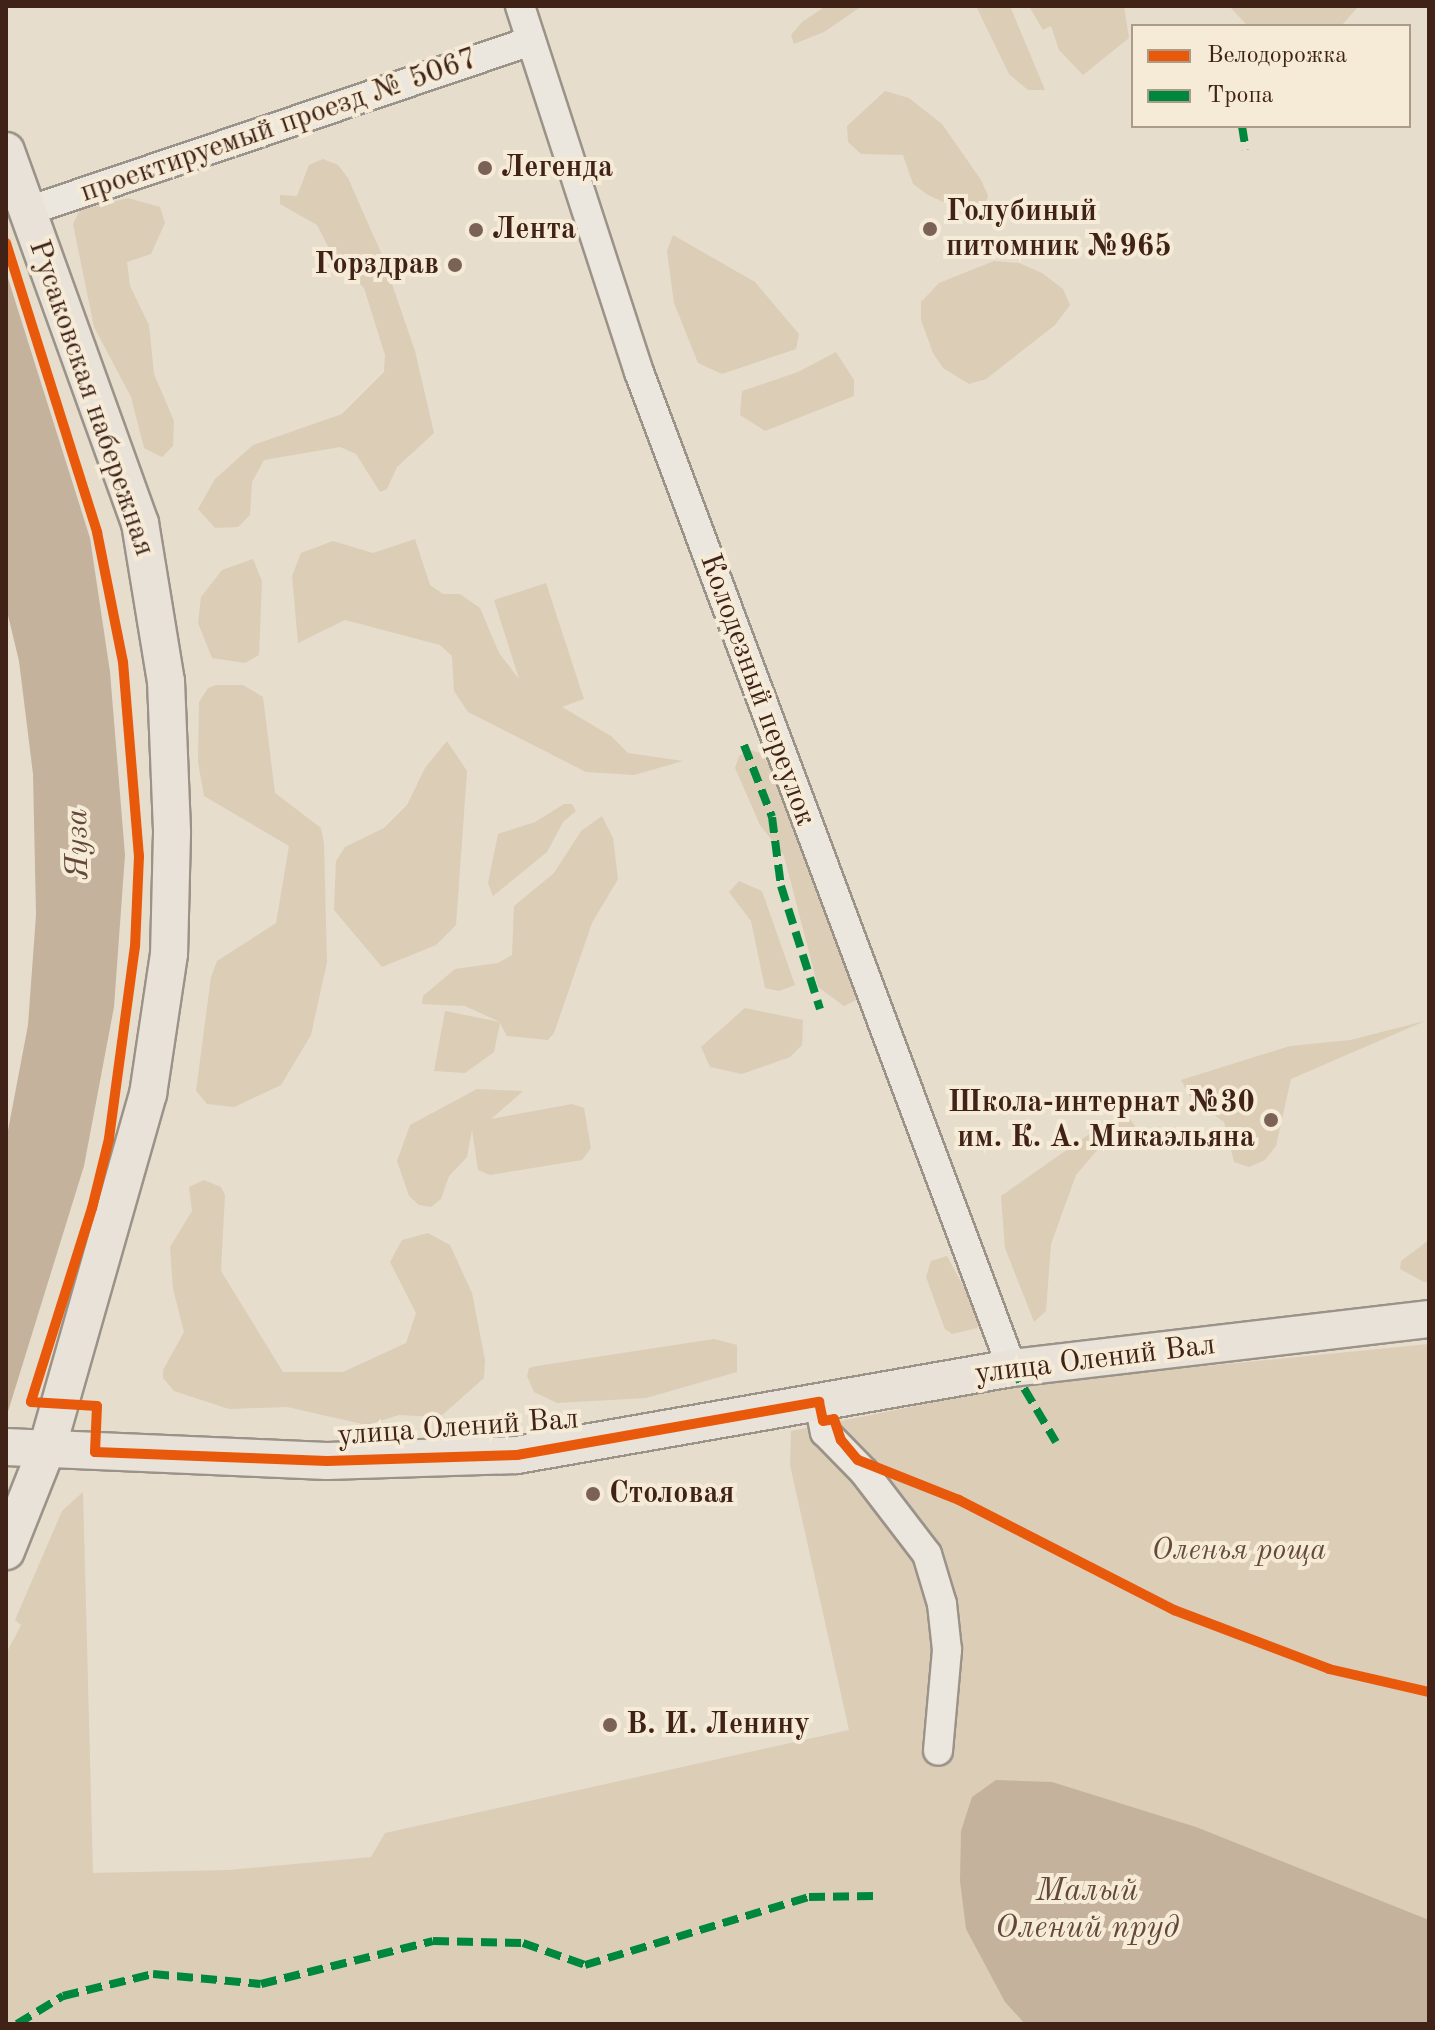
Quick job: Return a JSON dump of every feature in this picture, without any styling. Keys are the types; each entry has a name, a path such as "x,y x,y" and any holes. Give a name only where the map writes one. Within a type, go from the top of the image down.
{"main road":[{"name":"Русаковская набережная","path":"6,151 140,523 164,668 172,829 169,954 148,1094 47,1448 6,1551"},
{"name":"улица Олений Вал","path":"6,1447 327,1461 491,1456 578,1447 1012,1368 1429,1319"}],"street":[{"name":"Колодезный переулок","path":"520,6 639,372 1012,1368"},
{"name":"проектируемый проезд № 5067","path":"28,211 531,41"},
{"path":"819,1402 825,1432 864,1472 927,1554 942,1604 947,1650 938,1751"}],"green space":[{"path":"826,6 862,6 824,32 794,44 791,35 802,22"},
{"path":"976,6 1010,6 1045,90 1028,90 1009,74"},
{"path":"1029,6 1124,6 1129,38 1083,75 1059,50 1051,26 1043,30"},
{"path":"1229,6 1357,8 1343,24 1246,24"},
{"path":"885,91 909,98 942,124 981,180 988,196 983,212 968,213 928,195 913,184 903,155 861,154 848,142 847,126"},
{"path":"323,159 338,165 348,178 382,255 415,351 434,433 397,467 387,489 380,492 356,454 340,447 264,460 252,482 250,515 238,527 215,528 198,509 215,479 253,445 342,414 384,372 385,355 364,288 333,256 317,225 280,204 280,195 297,196 309,165"},
{"path":"128,198 160,207 165,223 151,254 127,262 130,286 149,325 154,374 174,421 173,446 162,457 144,448 131,397 94,327 73,224 80,210"},
{"path":"673,235 755,282 799,334 796,349 722,374 698,363 674,303 667,251"},
{"path":"994,261 1019,263 1042,273 1063,289 1070,305 1055,325 986,379 969,384 943,368 933,353 921,320 921,302 939,283"},
{"path":"836,352 854,380 854,396 765,431 740,415 742,391 798,372"},
{"path":"415,539 430,585 443,594 460,594 480,608 499,653 519,679 494,600 546,583 584,699 562,707 611,736 628,753 683,761 634,775 586,772 468,712 454,691 452,656 440,645 345,620 298,643 292,576 301,553 333,541 373,553"},
{"path":"253,559 262,581 259,655 245,663 212,658 198,623 201,597 222,570"},
{"path":"243,685 263,697 275,793 321,828 324,844 327,962 311,1035 281,1085 234,1107 207,1104 196,1091 211,977 217,961 276,923 289,846 204,796 198,762 199,702 208,688"},
{"path":"447,741 467,771 456,925 436,945 382,967 334,910 336,861 345,847 384,828 407,805 425,768"},
{"path":"750,750 761,753 788,794 801,851 859,988 858,999 844,1006 818,987 784,856 760,825 735,768 739,756"},
{"path":"564,804 572,804 576,811 563,822 547,852 493,896 488,883 498,834 535,822"},
{"path":"602,816 613,838 618,879 592,923 554,1033 548,1040 507,1036 500,1023 494,1052 465,1073 434,1071 445,1011 500,1022 465,1006 422,1004 423,996 455,969 498,963 512,955 514,906 554,873 581,831"},
{"path":"739,881 762,891 795,985 779,991 765,988 751,921 729,892"},
{"path":"745,1008 803,1020 802,1045 790,1057 742,1074 710,1067 701,1047"},
{"path":"1425,1021 1291,1079 1276,1146 1265,1160 1249,1167 1234,1162 1224,1122 1191,1098 1181,1080 1290,1046 1350,1040"},
{"path":"477,1089 523,1091 491,1119 572,1104 584,1108 591,1148 582,1160 490,1175 478,1170 472,1130 467,1157 449,1176 441,1199 431,1207 419,1205 409,1196 397,1161 410,1125"},
{"path":"1130,1119 1135,1126 1099,1148 1076,1175 1051,1244 1046,1311 1034,1322 1005,1248 1001,1196 1098,1128"},
{"path":"204,1180 221,1187 225,1195 221,1271 283,1372 343,1372 406,1343 416,1313 390,1262 402,1240 428,1233 450,1245 472,1293 485,1360 484,1378 440,1417 399,1415 367,1425 287,1407 229,1409 174,1391 163,1378 163,1370 184,1332 173,1289 170,1247 192,1211 189,1187"},
{"path":"1429,1240 1429,1282 1424,1282 1400,1269 1401,1261"},
{"path":"947,1256 982,1321 977,1328 952,1334 945,1329 926,1277 931,1261"},
{"path":"714,1339 737,1345 737,1372 646,1398 557,1403 534,1392 527,1376 529,1368 537,1366"},
{"name":"Оленья роща","path":"1429,1344 1429,2024 6,2024 6,1654 21,1625 15,1620 62,1511 83,1492 93,1873 228,1870 371,1857 385,1833 849,1730 790,1465 791,1431 1024,1384"}],"water":[{"name":"Яуза","path":"6,272 90,538 110,672 125,855 114,1007 84,1166 6,1418 6,1141 28,1025 36,915 33,774 19,661 6,607"},
{"name":"Малый Олений пруд","path":"996,1780 1052,1782 1196,1827 1429,1920 1429,2024 1025,2024 1005,2002 966,1929 960,1881 961,1831 972,1797"}],"marked path":[{"path":"1242,128 1246,150"},
{"path":"744,745 772,817 781,886 820,1009"},
{"path":"1012,1368 1056,1442"},
{"path":"17,2024 63,1996 153,1974 261,1984 433,1941 523,1943 585,1965 809,1897 875,1896"}],"cycle path":[{"path":"6,243 97,532 123,662 139,856 135,946 109,1139 92,1208 31,1402 97,1406 95,1452 327,1461 517,1455 819,1402 823,1421 834,1419 841,1440 858,1460 959,1500 1174,1610 1329,1669 1429,1692"}],"place":[{"name":"Легенда","path":"485,168"},
{"name":"Голубиный питомник №965","path":"930,229"},
{"name":"Лента","path":"476,230"},
{"name":"Горздрав","path":"455,265"},
{"name":"Школа-интернат №30 им. К. А. Микаэльяна","path":"1271,1120"},
{"name":"Столовая","path":"593,1494"},
{"name":"В. И. Ленину","path":"610,1725"}]}
